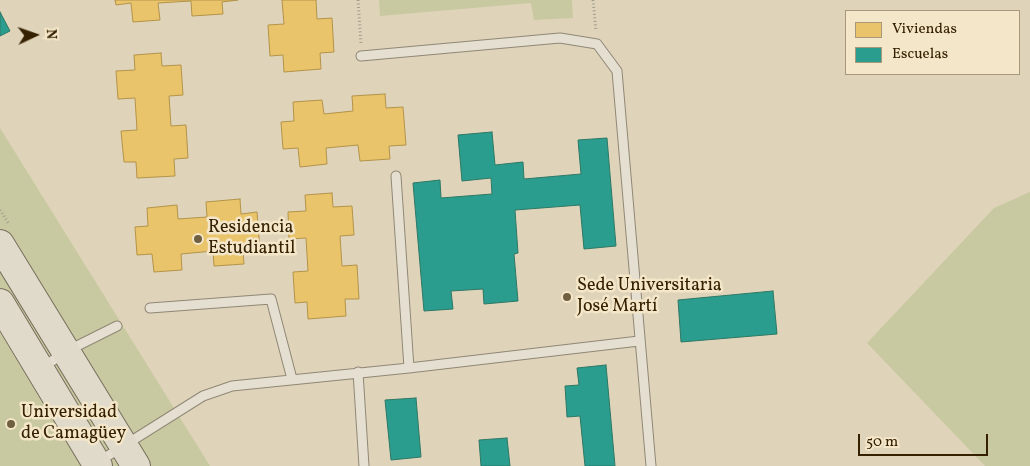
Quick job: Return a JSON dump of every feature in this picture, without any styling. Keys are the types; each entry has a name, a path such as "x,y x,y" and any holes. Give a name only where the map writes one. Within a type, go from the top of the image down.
{"main road":[{"path":"0,244 129,456"},
{"path":"0,303 97,465"}],"lane":[{"path":"361,56 560,38 597,44 617,71 651,466"},
{"path":"396,176 409,368"},
{"path":"150,308 271,298 292,380"},
{"path":"40,369 65,352 117,326"},
{"path":"97,465 129,456 203,396 232,386 409,368 639,341"},
{"path":"358,372 364,466"}],"path":[{"path":"358,0 361,56"},
{"path":"594,0 597,44"}],"green space":[{"path":"379,0 572,0 573,18 534,20 531,3 380,16"},
{"path":"0,128 210,466 0,466"},
{"path":"1030,192 1030,466 985,466 867,343 994,208"}],"building: Viviendas":[{"path":"115,0 238,0 222,2 223,14 192,16 191,1 158,3 160,20 133,22 131,3 116,5"},
{"path":"282,0 316,0 317,19 332,18 334,52 320,53 321,69 284,72 283,55 270,56 268,25 284,24"},
{"path":"161,53 162,66 181,65 183,95 169,96 171,126 186,125 188,158 174,159 175,176 137,178 136,162 124,162 121,131 137,130 135,98 118,99 116,71 135,70 134,55"},
{"name":"Residencia Estudiantil","path":"385,94 386,108 403,107 406,145 389,146 390,159 360,161 358,145 326,148 327,164 300,167 298,148 283,149 281,122 294,121 293,102 322,100 324,114 353,111 352,96"},
{"name":"Residencia Estudiantil","path":"332,193 333,207 352,206 354,235 340,236 342,266 357,265 359,299 345,299 346,316 308,319 307,302 295,303 293,272 308,271 306,238 289,239 288,212 306,211 305,195"},
{"name":"Residencia Estudiantil","path":"240,199 241,214 257,212 260,250 243,252 244,264 214,266 213,251 181,254 182,270 154,272 152,254 137,255 135,227 148,226 147,208 177,205 178,219 207,217 206,202"}],"building: Escuelas":[{"path":"0,12 10,31 0,36"},
{"path":"492,132 495,165 523,162 524,179 581,174 578,140 607,138 616,246 584,249 580,205 515,210 518,253 514,254 518,301 484,304 483,289 451,291 453,309 424,311 413,183 440,180 441,198 492,194 491,178 462,181 458,135"},
{"path":"773,291 777,334 681,342 678,300"},
{"path":"606,365 615,466 585,466 580,416 567,417 565,386 579,385 577,368"},
{"path":"416,398 421,457 391,460 385,400"},
{"path":"507,438 510,466 481,466 479,440"}],"place":[{"name":"Residencia Estudiantil","path":"198,239"},
{"name":"Sede Universitaria José Martí","path":"567,297"},
{"name":"Universidad de Camagüey","path":"11,424"}]}
